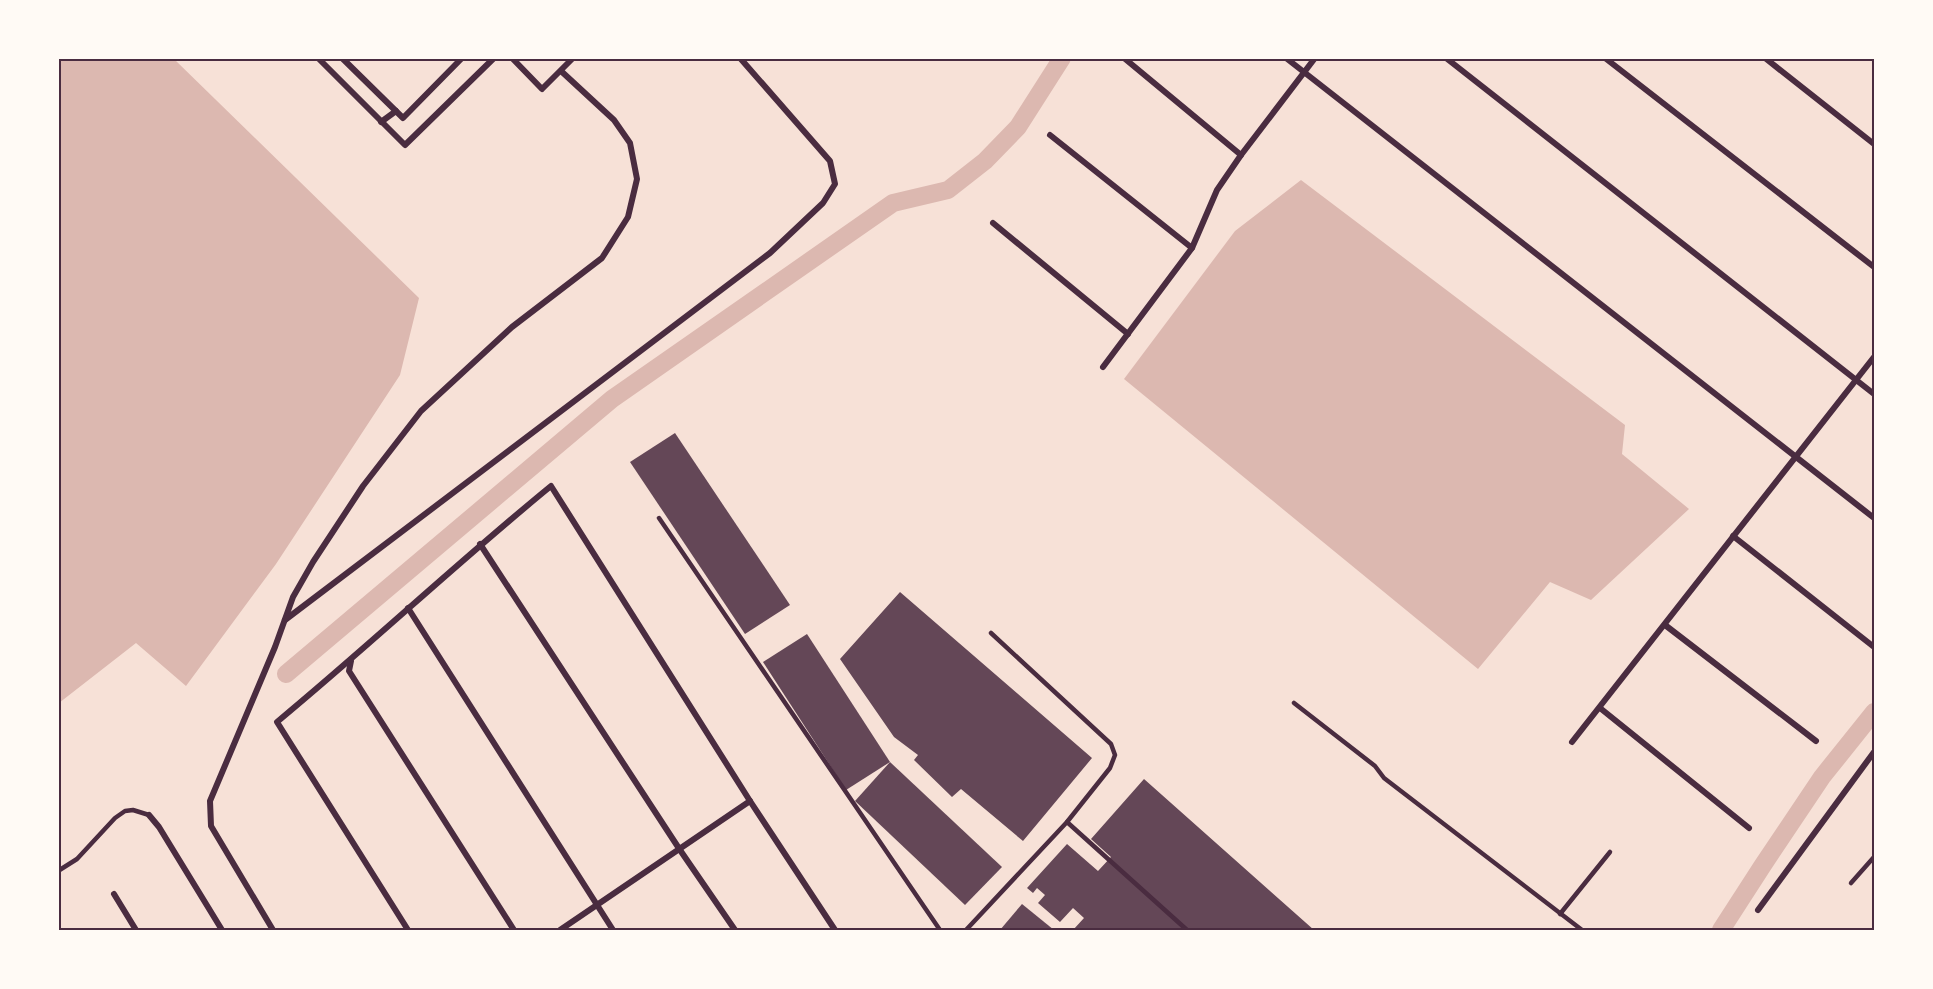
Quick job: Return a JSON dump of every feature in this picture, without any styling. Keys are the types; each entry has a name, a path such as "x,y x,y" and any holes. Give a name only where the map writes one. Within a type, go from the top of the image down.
{"street":[{"path":"318,58 405,145 494,58"},
{"path":"342,58 403,118 462,58"},
{"path":"512,58 542,89 573,58"},
{"path":"285,620 770,253 824,203 835,184 830,161 740,58"},
{"path":"1124,58 1241,155"},
{"path":"1286,58 1875,518"},
{"path":"1102,367 1192,248 1217,190 1315,58"},
{"path":"1446,58 1875,394"},
{"path":"1605,58 1875,267"},
{"path":"1765,58 1875,144"},
{"path":"273,930 211,826 210,801 293,597 363,486 421,411 512,327 602,258 628,217 637,179 630,143 614,120 561,71"},
{"path":"381,122 396,111"},
{"path":"1050,135 1192,248"},
{"path":"993,224 1128,334"},
{"path":"1572,742 1875,357"},
{"path":"408,930 277,722 351,661 480,544 551,486 750,801 835,930"},
{"path":"1733,536 1875,647"},
{"path":"480,544 735,930"},
{"path":"408,608 613,930"},
{"path":"1665,625 1816,741"},
{"path":"351,661 349,671 514,930"},
{"path":"1600,708 1749,828"},
{"path":"1758,910 1875,752"},
{"path":"560,930 750,801"},
{"path":"149,815 159,827 222,930"},
{"path":"114,894 136,930"}],"lane":[{"path":"659,518 940,930"},
{"path":"966,930 1067,822 1110,768 1115,755 1112,744 991,633"},
{"path":"1294,703 1375,766 1384,778 1582,930"},
{"path":"58,872 77,859 115,818 125,811 133,810 149,815"},
{"path":"1067,822 1187,930"},
{"path":"1560,914 1610,852"},
{"path":"1851,883 1875,857"}],"shaded area":[{"path":"59,58 174,59 419,298 400,375 276,564 186,686 136,643 59,703"},
{"path":"1301,180 1625,425 1622,454 1689,509 1591,600 1550,582 1478,669 1124,379 1235,231"}],"building":[{"path":"675,433 790,605 745,634 630,462"},
{"path":"900,592 1092,758 1023,841 961,789 952,797 914,760 918,755 894,737 840,659"},
{"path":"807,634 890,762 846,790 763,662"},
{"path":"890,762 1002,867 965,905 855,801"},
{"path":"1144,779 1314,930 1073,930 1084,918 1073,908 1060,922 1038,903 1045,895 1037,888 1033,893 1027,888 1067,844 1098,871 1111,857 1091,839"},
{"path":"1022,904 1054,930 1000,930"}],"waterway":[{"path":"286,674 612,399 893,203 948,190 985,161 1018,127 1062,58"},
{"path":"1721,930 1822,777 1874,712"}]}
